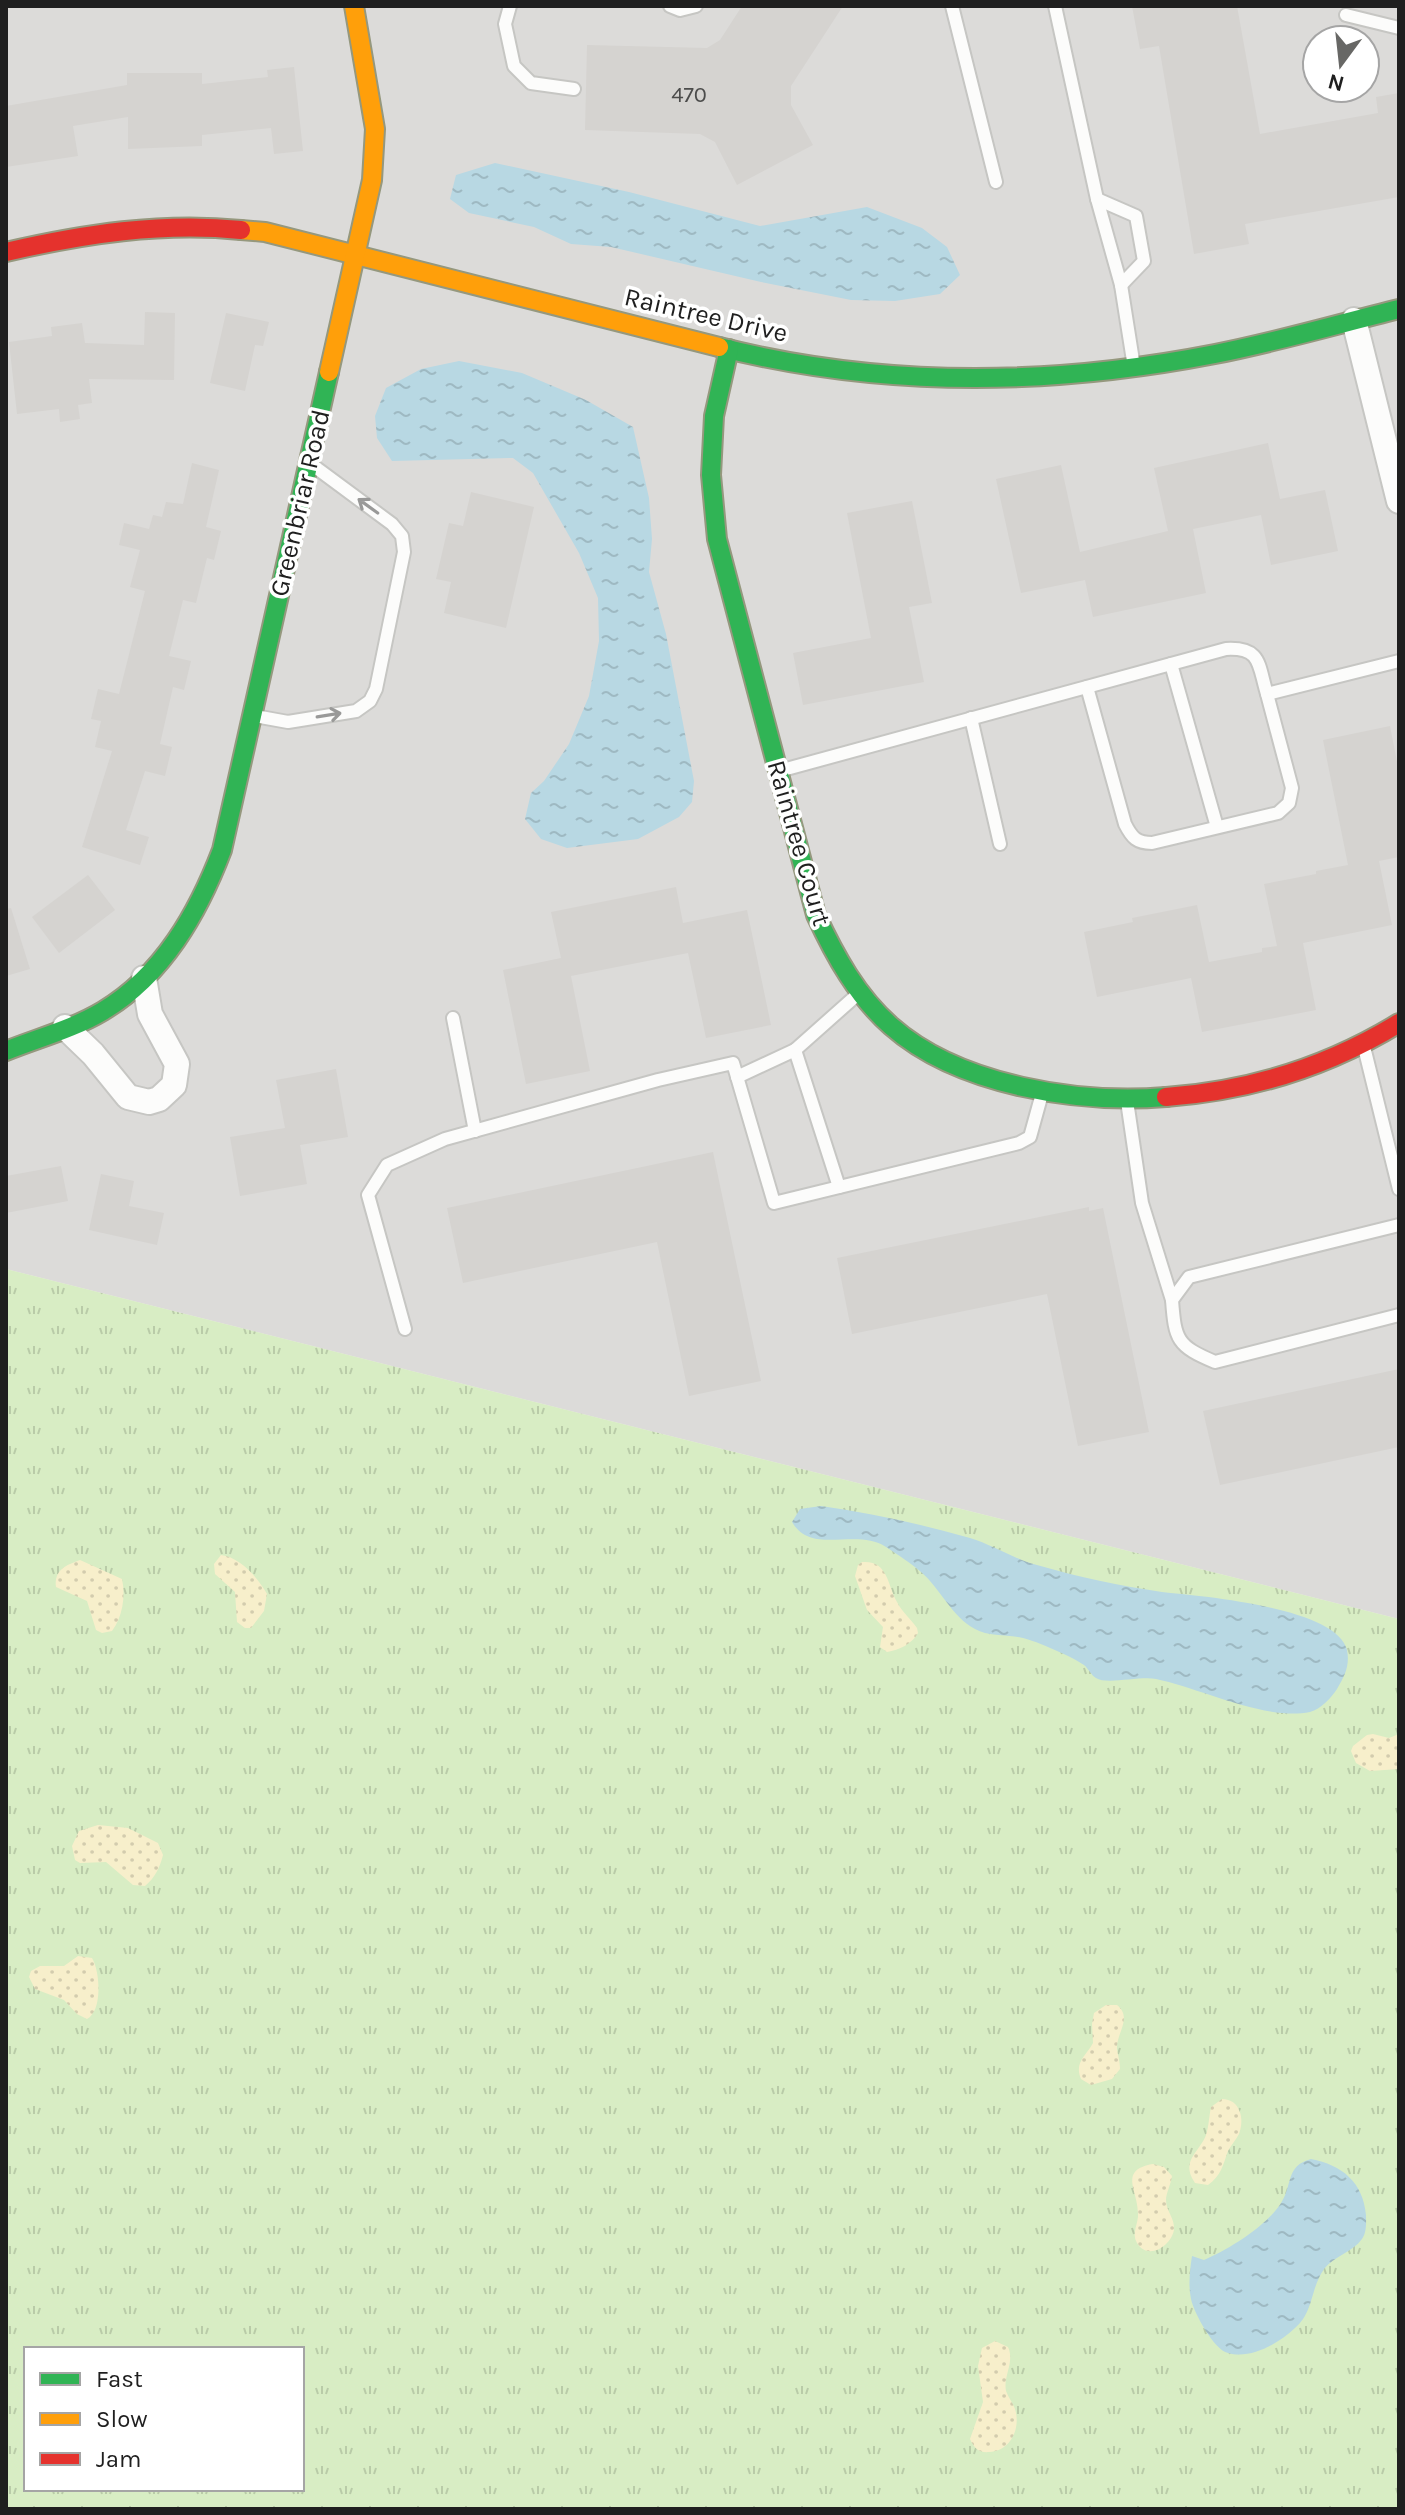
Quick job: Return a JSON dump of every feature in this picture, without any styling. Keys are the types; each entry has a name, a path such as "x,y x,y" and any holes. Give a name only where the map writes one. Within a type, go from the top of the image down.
{"street":[{"name":"Greenbriar Road","path":"6,1051 104,1010 144,978 186,927 210,884 222,850 372,180 375,129 354,6"},
{"name":"Raintree Drive","path":"6,252 66,237 158,225 212,226 265,232 729,349 806,365 926,378 1029,377 1134,367 1215,354 1399,309"},
{"path":"1354,320 1399,501"},
{"name":"Raintree Court","path":"729,349 714,416 711,475 717,539 816,915 831,951 859,993 895,1030 927,1052 962,1069 1043,1090 1127,1096 1195,1095 1243,1088 1338,1058 1399,1023"},
{"path":"65,1027 93,1054 128,1097 149,1102 159,1099 174,1085 177,1064 150,1014 144,978"}],"lane":[{"path":"510,6 505,24 514,66 531,83 574,89"},
{"path":"670,6 680,10 696,6"},
{"path":"952,6 996,182"},
{"path":"1055,6 1097,199 1121,285 1134,367"},
{"path":"1346,15 1399,28"},
{"path":"1097,199 1136,216 1144,261 1121,285"},
{"path":"252,716 288,722 356,711 370,701 376,689 404,552 402,536 392,524 309,463"},
{"path":"779,771 1226,649 1243,648 1251,652 1257,661 1267,694 1292,796 1289,803 1278,813 1142,843 1130,835 1125,824 1087,687"},
{"path":"1267,694 1399,661"},
{"path":"1171,664 1217,827"},
{"path":"971,718 1000,844"},
{"path":"737,1077 795,1050 859,993"},
{"path":"453,1018 475,1131"},
{"path":"1363,1044 1399,1189"},
{"path":"795,1050 839,1187"},
{"path":"405,1329 368,1195 387,1165 445,1139 658,1080 733,1063 774,1203 1019,1143 1030,1137 1043,1090"},
{"path":"1127,1096 1142,1203 1172,1300 1174,1331 1189,1351 1215,1362 1399,1315"},
{"path":"1172,1300 1189,1277 1399,1225"}],"shaded area":[{"path":"6,6 1399,6 1399,1619 6,1269"}],"green space":[{"path":"6,1269 1399,1619 1399,2509 6,2509"}],"sand":[{"path":"221,1555 248,1569 267,1594 264,1611 251,1628 237,1622 235,1592 215,1574 214,1564"},
{"path":"80,1560 122,1579 122,1607 112,1631 102,1633 96,1630 87,1601 56,1587 59,1572"},
{"path":"862,1562 871,1562 882,1569 899,1605 917,1628 915,1637 900,1648 887,1652 880,1647 883,1627 867,1610 855,1576"},
{"path":"1373,1734 1389,1738 1399,1734 1399,1769 1370,1771 1356,1763 1351,1751 1353,1746"},
{"path":"98,1825 128,1828 158,1843 162,1859 145,1886 133,1885 106,1862 80,1863 75,1860 72,1846 79,1831"},
{"path":"78,1956 92,1958 98,1981 96,2008 87,2019 77,2014 64,2000 35,1989 29,1977 31,1971 40,1966 64,1966"},
{"path":"1106,2005 1117,2005 1124,2015 1117,2043 1120,2069 1112,2079 1091,2085 1081,2079 1079,2068 1093,2043 1094,2013"},
{"path":"1222,2099 1233,2102 1240,2111 1239,2134 1216,2178 1208,2185 1195,2183 1190,2171 1191,2160 1206,2135 1211,2107"},
{"path":"1153,2164 1164,2167 1172,2176 1166,2200 1174,2230 1164,2246 1147,2251 1135,2239 1138,2213 1132,2182 1136,2171"},
{"path":"995,2341 1008,2347 1010,2353 1006,2391 1015,2409 1017,2424 1003,2448 985,2452 977,2449 970,2439 983,2402 978,2366 982,2348"}],"water":[{"path":"495,163 629,192 760,226 867,207 922,228 947,247 960,275 940,294 895,301 851,300 611,247 571,244 534,227 469,213 450,199 456,175"},
{"path":"459,361 522,373 586,400 633,427 649,498 652,539 649,572 666,634 694,781 692,802 679,817 638,839 567,848 541,839 525,819 531,793 544,781 569,744 589,696 599,641 598,598 579,553 533,473 513,458 392,461 377,438 375,416 386,388 421,369"},
{"path":"821,1506 952,1533 1028,1562 1084,1577 1147,1590 1265,1606 1294,1614 1319,1623 1338,1635 1347,1650 1346,1670 1337,1689 1322,1706 1310,1712 1292,1714 1253,1708 1156,1679 1101,1680 1079,1662 1045,1646 1023,1638 975,1629 960,1617 921,1572 886,1547 861,1539 823,1540 811,1537 792,1522 800,1509"},
{"path":"1311,2159 1341,2171 1355,2184 1364,2203 1364,2236 1324,2269 1306,2315 1288,2334 1255,2352 1228,2353 1211,2338 1193,2305 1189,2283 1192,2256 1204,2260 1257,2229 1281,2203 1293,2171"}],"building":[{"path":"742,6 843,6 791,86 791,105 813,145 737,185 715,142 700,134 585,130 587,45 707,48 720,40"},
{"path":"1132,6 1237,6 1260,134 1378,113 1377,104 1381,104 1381,96 1399,93 1399,197 1245,224 1249,244 1194,254 1159,46 1140,49"},
{"path":"294,67 303,151 274,154 271,128 202,135 202,146 128,149 128,117 73,126 78,156 6,167 6,106 127,85 127,73 202,73 202,84 268,77 267,70"},
{"path":"145,312 175,313 174,380 89,379 92,403 78,405 80,419 60,422 59,409 17,414 9,342 52,336 51,327 82,323 85,343 144,345"},
{"path":"226,313 269,322 263,346 255,345 245,391 210,383"},
{"path":"1268,443 1280,499 1325,490 1338,551 1271,565 1261,515 1193,529 1206,593 1093,617 1085,580 1021,593 996,479 1061,465 1080,552 1168,531 1154,468"},
{"path":"192,463 219,470 206,527 221,531 214,560 207,558 196,603 183,600 169,656 191,661 184,690 173,687 160,744 172,747 165,776 145,771 126,830 149,837 140,865 82,847 112,751 95,747 101,721 91,719 98,689 119,694 145,591 130,587 140,550 119,545 124,523 149,529 153,515 162,517 166,502 183,504"},
{"path":"471,492 534,507 506,628 444,613 451,582 436,579 449,523 463,526"},
{"path":"912,501 932,603 909,607 924,682 803,705 793,653 871,638 847,513"},
{"path":"1390,726 1399,772 1399,857 1379,861 1392,925 1303,943 1316,1010 1202,1032 1191,978 1097,997 1084,932 1133,922 1132,918 1197,905 1209,962 1262,952 1262,948 1277,946 1264,884 1348,865 1323,740"},
{"path":"88,875 115,910 59,953 32,917"},
{"path":"676,887 683,923 747,910 771,1025 706,1038 688,953 571,976 590,1071 526,1084 503,970 561,958 551,912"},
{"path":"11,908 30,969 6,976 6,909"},
{"path":"336,1069 348,1137 300,1145 307,1184 240,1196 230,1137 285,1128 276,1080"},
{"path":"713,1152 761,1381 689,1396 657,1242 463,1283 447,1208"},
{"path":"61,1166 68,1201 6,1213 6,1176"},
{"path":"101,1174 134,1181 129,1206 164,1213 157,1245 89,1230"},
{"path":"1089,1207 1089,1211 1103,1208 1149,1432 1078,1446 1047,1294 852,1334 837,1258"},
{"path":"1399,1369 1399,1447 1220,1485 1203,1411"}],"traffic: fast":[{"path":"719,347 842,370 904,376 1029,377 1153,365 1215,354 1399,309"},
{"path":"729,349 714,416 711,475 717,539 816,915 839,960 857,989 891,1026 919,1047 950,1063 1021,1087 1059,1093 1096,1097 1166,1097"},
{"path":"6,1051 80,1023 124,996 161,961 202,897 222,850 329,372"}],"traffic: slow":[{"path":"329,372 372,180 375,129 354,6"},
{"path":"241,230 265,232 719,347"}],"traffic: jam":[{"path":"6,252 123,231 182,228 241,230"},
{"path":"1166,1097 1228,1089 1287,1074 1344,1052 1399,1023"}]}
